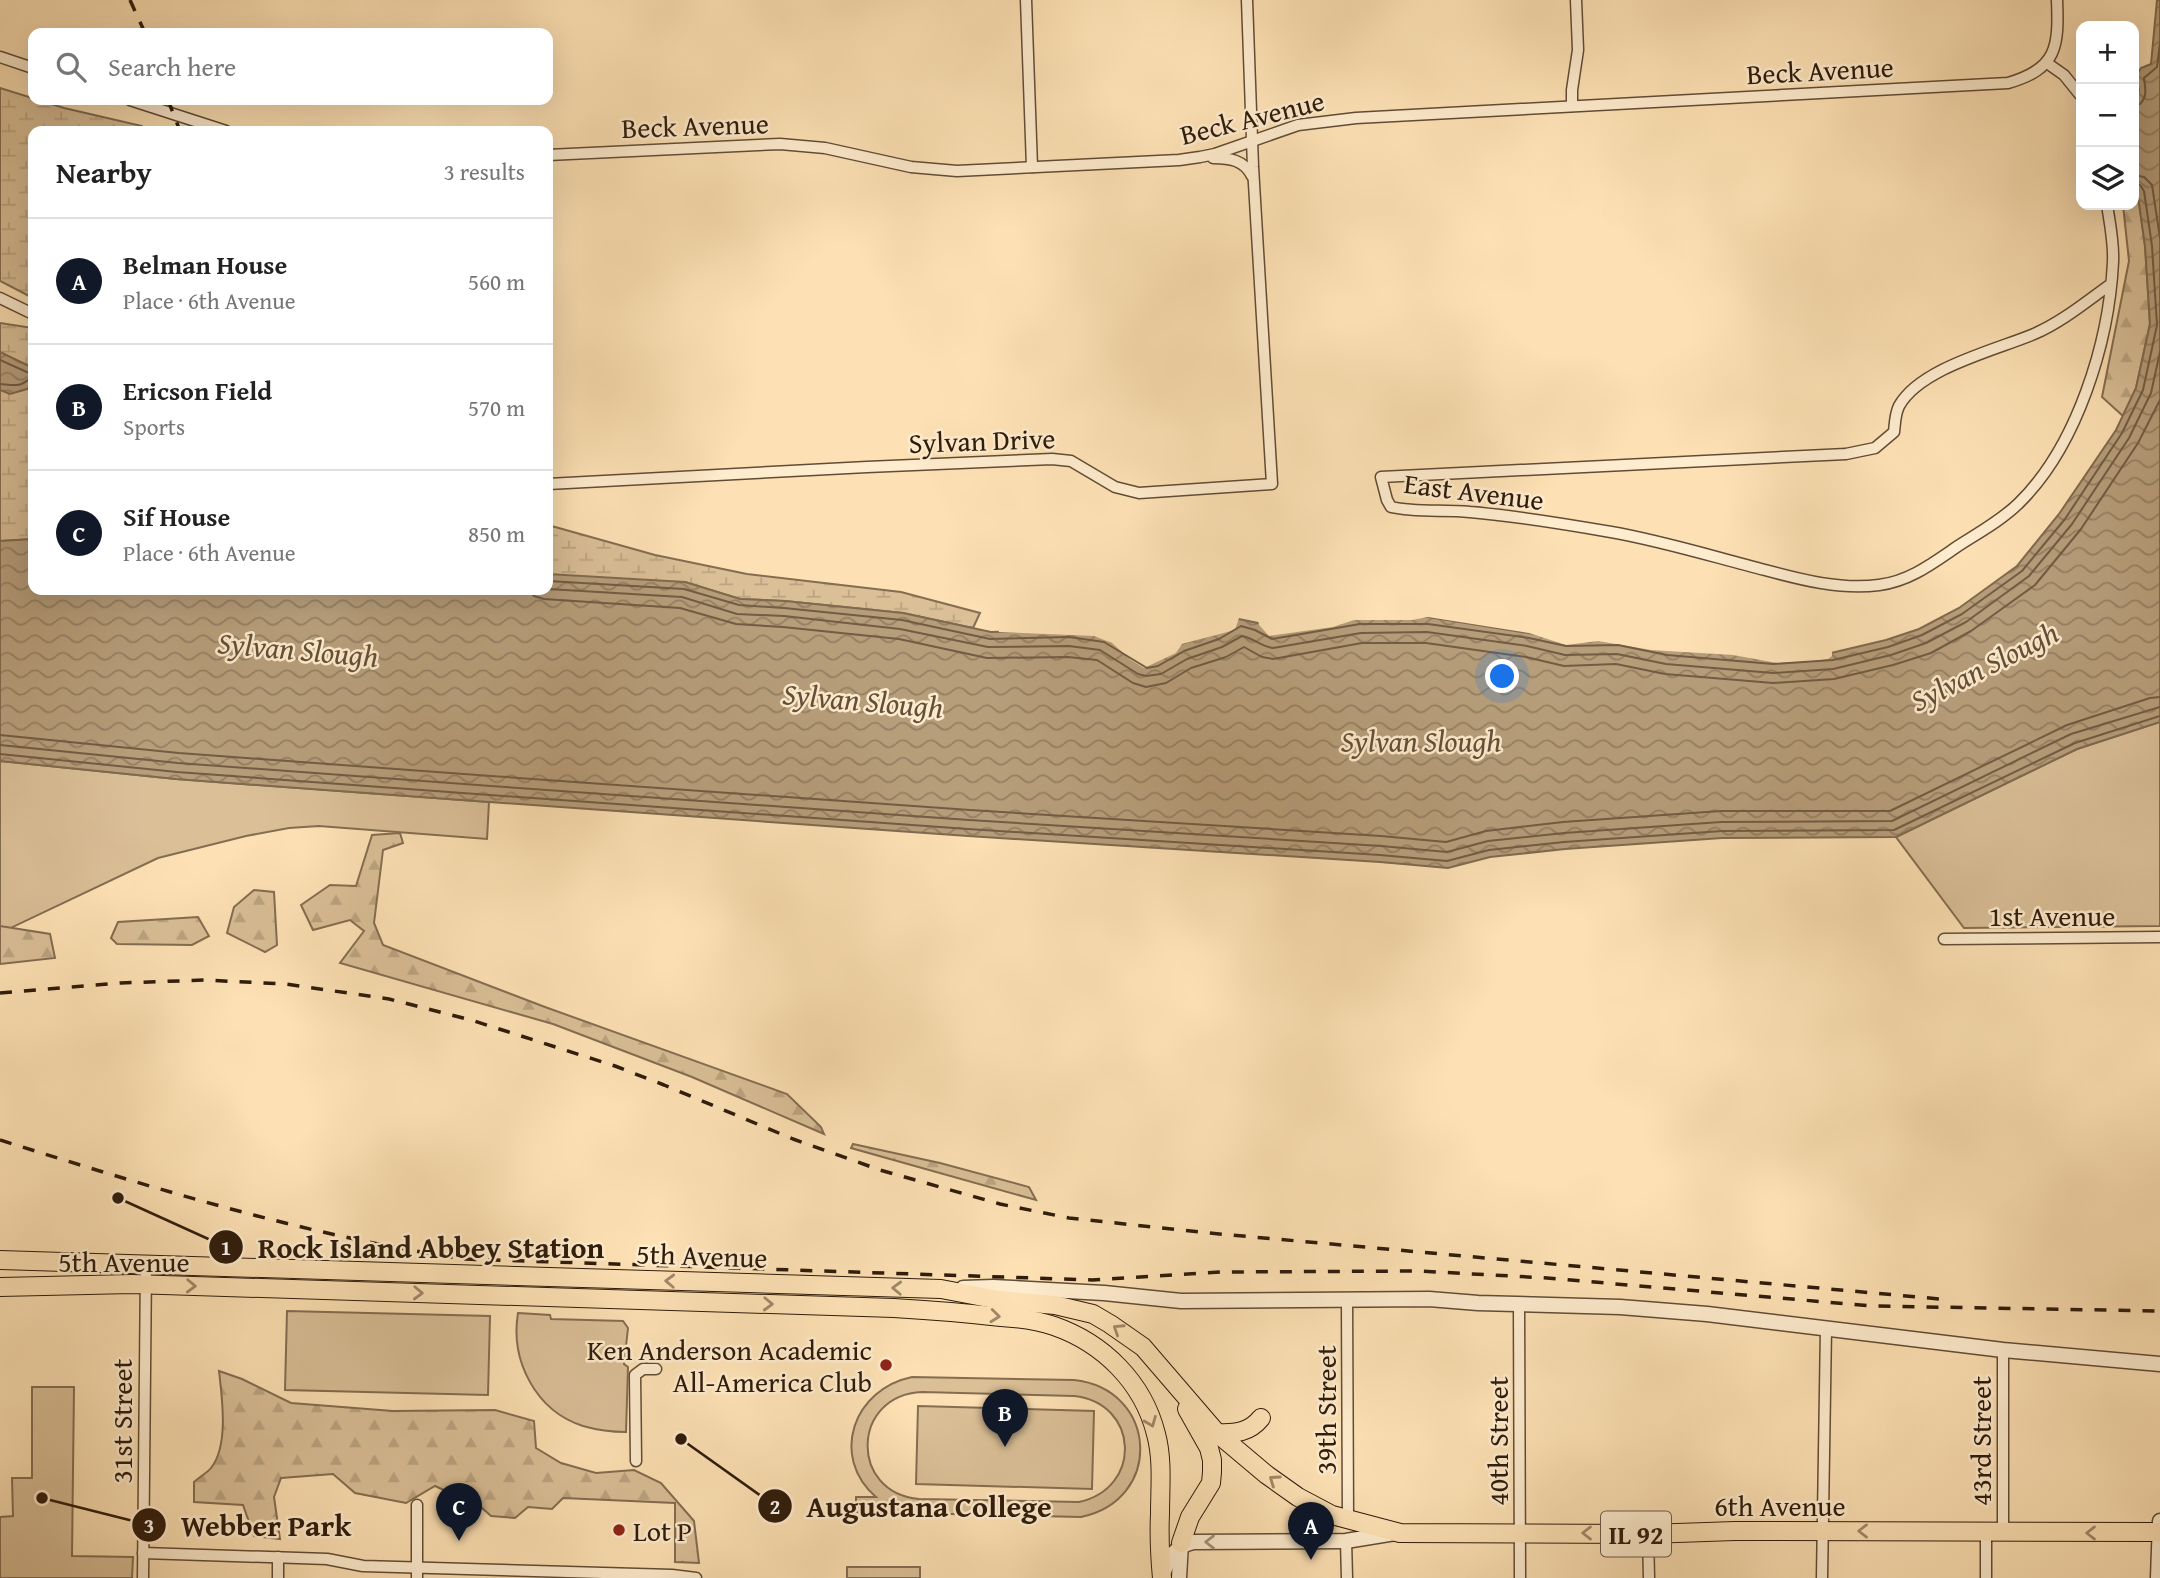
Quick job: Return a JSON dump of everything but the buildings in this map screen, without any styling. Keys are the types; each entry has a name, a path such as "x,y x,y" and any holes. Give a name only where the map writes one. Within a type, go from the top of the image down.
{"main road":[{"name":"5th Avenue","path":"0,1260 941,1289 1093,1314 1143,1347 1169,1375"},
{"name":"5th Avenue","path":"0,1287 145,1285 823,1306 951,1312 1033,1320 1086,1340 1129,1377 1141,1397 1156,1433 1160,1471 1162,1578"},
{"name":"6th Avenue","path":"1169,1375 1217,1433 1298,1497 1332,1515 1400,1532 2160,1532"},
{"path":"1169,1375 1209,1448 1212,1460 1211,1483 1190,1517 1181,1545"},
{"path":"1217,1433 1244,1431 1255,1427 1261,1418"}],"street":[{"path":"1026,0 1032,167"},
{"name":"Sylvan Drive","path":"553,484 1052,459 1072,461 1115,487 1139,493 1272,484 1254,180 1247,0"},
{"path":"1572,106 1578,50 1576,0"},
{"path":"2057,0 2057,38 2047,62 2064,75 2076,90"},
{"path":"0,57 28,66"},
{"name":"Beck Avenue","path":"553,155 780,144 825,148 887,163 957,171 1196,157 1215,154 1279,131 1319,121 2008,83 2032,75 2047,62"},
{"path":"145,105 211,126"},
{"path":"1196,157 1235,160 1248,167 1254,180"},
{"name":"East Avenue","path":"2108,210 2113,244 2111,284 2110,303 2080,407 2067,433 2039,481 2018,505 1916,574 1899,582 1859,587 1817,582 1623,534 1472,512 1405,510 1391,507 1387,500 1381,477 1846,454 1875,448 1894,432 1896,414 1913,388 1983,352 2037,333 2111,284"},
{"path":"0,298 28,312"},
{"name":"1st Avenue","path":"1944,939 2160,937"},
{"name":"31st Street","path":"143,1578 146,1265"},
{"path":"941,1289 993,1287 1104,1293 1181,1301 1429,1299 1652,1309 2003,1350 2160,1364"},
{"name":"39th Street","path":"1347,1299 1348,1520"},
{"name":"40th Street","path":"1519,1304 1520,1578"},
{"path":"1822,1578 1826,1328"},
{"name":"43rd Street","path":"1986,1578 1994,1532 2003,1350"},
{"path":"636,1461 635,1376 643,1368 656,1368"},
{"path":"417,1505 417,1573"},
{"path":"2158,1578 2160,1521"},
{"name":"6th Avenue","path":"1181,1545 1194,1542 1346,1541 1400,1532"},
{"path":"1648,1534 1648,1578"},
{"path":"1346,1541 1347,1578"},
{"path":"1162,1578 1169,1559 1181,1545"},
{"path":"1179,1578 1181,1545"},
{"path":"143,1553 327,1559 417,1573 696,1577"},
{"path":"278,1557 278,1578"}],"green space":[{"path":"0,88 28,97 28,105 54,105 142,126 28,126 28,295 0,281"},
{"path":"2139,202 2150,324 2136,388 2123,416 2102,397 2129,261 2124,210 2139,210"},
{"path":"0,323 28,327 28,539 0,541"},
{"path":"553,526 655,555 747,574 901,592 980,613 973,628 903,613 740,599 685,582 553,588"},
{"path":"2160,722 2160,926 1964,928 1896,837 2077,749"},
{"path":"0,761 176,779 489,802 487,839 319,826 246,836 158,858 0,933"},
{"path":"400,833 403,843 383,850 374,923 383,945 545,1007 787,1094 821,1127 824,1134 692,1077 553,1024 340,963 364,931 350,920 313,930 301,905 330,885 356,886 372,835"},
{"path":"254,890 274,892 277,945 265,952 227,933 234,907"},
{"path":"198,917 209,936 192,945 117,944 111,938 118,922"},
{"path":"0,926 50,934 55,958 0,964"},
{"path":"853,1144 940,1163 1029,1187 1036,1200 851,1148"},
{"path":"287,1311 490,1316 488,1395 285,1390"},
{"path":"518,1313 550,1315 551,1319 623,1321 628,1328 624,1364 628,1367 626,1432 605,1431 566,1419 540,1396 530,1382 518,1349"},
{"path":"219,1371 291,1403 393,1411 495,1410 534,1421 536,1448 561,1463 596,1473 634,1470 661,1483 694,1521 699,1563 675,1562 675,1503 563,1498 552,1509 528,1507 515,1518 491,1516 481,1507 435,1486 406,1503 355,1493 333,1474 281,1478 274,1497 280,1539 254,1536 243,1505 194,1502 194,1482 211,1468 220,1447 223,1421"},
{"path":"912,1377 1074,1380 1102,1388 1122,1403 1135,1423 1140,1446 1137,1469 1127,1490 1108,1507 1081,1517 856,1512 856,1497 876,1497 862,1481 854,1463 851,1444 855,1426 863,1409 875,1395 892,1384","holes":["922,1392 1074,1396 1096,1402 1111,1414 1121,1429 1125,1446 1123,1464 1114,1481 1100,1494 1079,1502 919,1499 896,1493 880,1480 870,1463 868,1444 871,1426 882,1409 899,1397"]},
{"path":"32,1387 74,1387 72,1556 133,1557 132,1578 0,1578 0,1517 13,1516 12,1478 32,1478"},
{"path":"918,1406 1094,1411 1092,1489 916,1484"},
{"path":"847,1567 920,1567 920,1578 847,1578"}],"water":[{"name":"Sylvan Slough","path":"2157,0 2160,0 2160,722 2077,749 1896,837 1722,838 1490,857 1448,868 176,779 0,761 0,541 28,539 28,595 553,595 553,574 685,582 740,599 903,613 991,632 1070,630 1107,635 1147,661 1181,644 1217,633 1239,619 1258,623 1272,632 1359,617 1428,617 1566,639 1618,638 1668,648 1773,657 1831,653 1886,640 1919,629 1959,608 2017,566 2059,514 2116,430 2136,388 2150,324 2145,246 2139,203 2141,68 2151,64"},
{"path":"0,352 28,366 28,388 10,394 0,390"}],"pier":[{"path":"1428,613 1531,627 1567,636 1619,634 1669,645 1773,654 1832,650 1832,656 1813,661 1777,663 1733,655 1651,650 1598,641 1566,645 1529,633 1428,617 1412,620 1354,620 1333,627 1269,636 1259,625 1258,619 1273,629 1359,614"},
{"path":"1240,615 1235,630 1182,644 1176,653 1144,668 1112,643 1094,636 999,632 998,628 1070,627 1108,632 1147,657 1154,656 1179,641 1215,629"}],"railway":[{"path":"130,0 143,28"},
{"path":"170,105 178,126"},
{"path":"0,993 121,983 204,980 286,984 389,999 471,1020 615,1066 793,1139 880,1170 1000,1204 1069,1218 1940,1299"},
{"path":"0,1140 173,1193 289,1224 465,1259 1092,1280 1221,1272 1419,1271 1547,1278 1872,1306 2160,1311"}],"place":[{"name":"Rock Island Abbey Station","path":"118,1198"},
{"name":"Ken Anderson Academic All-America Club","path":"886,1365"},
{"name":"Augustana College","path":"681,1439"},
{"name":"Ericson Field","path":"1005,1447"},
{"name":"Webber Park","path":"42,1498"},
{"name":"Lot P","path":"619,1530"},
{"name":"Sif House","path":"459,1541"},
{"name":"Belman House","path":"1311,1560"}]}
